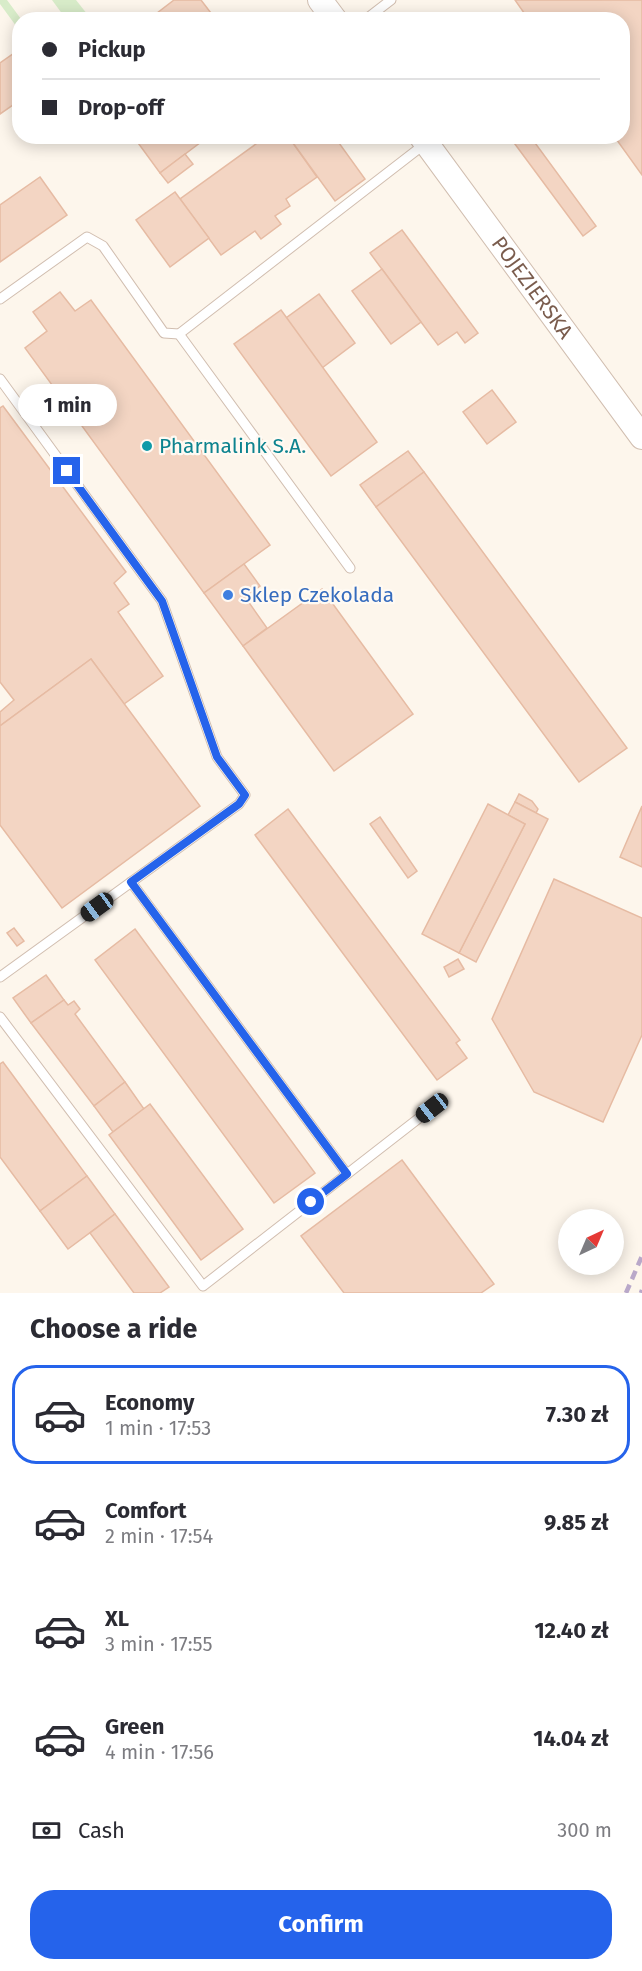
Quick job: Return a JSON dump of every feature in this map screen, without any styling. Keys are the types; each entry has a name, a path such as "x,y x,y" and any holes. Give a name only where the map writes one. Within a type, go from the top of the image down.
{"street":[{"name":"POJEZIERSKA","path":"426,144 640,432"}],"lane":[{"path":"376,12 392,0"},
{"path":"0,299 87,237 103,246 164,333 179,334 418,144"},
{"path":"179,334 350,568"},
{"path":"0,379 162,601 217,757 245,795 239,804 0,977"},
{"path":"131,882 347,1174"},
{"path":"0,1017 203,1286"},
{"path":"195,1293 432,1108"}],"green space":[{"path":"0,0 7,0 16,12 12,12 12,20 0,4"},
{"path":"52,0 76,0 85,12 61,12"}],"building":[{"path":"174,0 201,0 210,12 158,12"},
{"path":"515,0 642,0 642,175 620,144 630,144 630,12 523,12"},
{"path":"12,55 12,106 0,114 0,63"},
{"path":"139,144 198,144 160,173"},
{"path":"256,144 294,144 317,177 286,199 290,206 275,216 281,224 261,239 255,231 221,255 180,199"},
{"path":"294,144 340,144 365,179 335,201"},
{"path":"515,144 536,144 596,226 583,236"},
{"path":"185,154 193,164 168,183 160,173"},
{"path":"40,177 67,215 0,262 0,205"},
{"path":"175,192 209,238 170,267 136,220"},
{"path":"402,230 478,333 465,343 457,332 438,345 370,253"},
{"path":"382,269 421,322 391,344 352,291"},
{"name":"Pharmalink S.A.","path":"60,292 75,311 91,300 270,545 204,593 25,348 47,331 33,312"},
{"path":"319,294 355,343 322,368 286,318"},
{"path":"281,310 377,442 331,476 234,344"},
{"path":"492,390 516,422 487,444 463,412"},
{"path":"3,406 126,572 114,583 129,604 118,612 163,676 124,704 91,659 0,726 0,712 14,700 0,682 0,408"},
{"path":"408,451 424,472 376,507 360,485"},
{"path":"424,472 627,748 579,782 376,507"},
{"path":"244,564 260,586 245,597 267,628 243,646 204,593"},
{"path":"322,589 413,714 334,771 243,646"},
{"path":"91,659 200,806 62,908 0,825 0,726"},
{"path":"519,794 532,801 538,809 536,813 515,802"},
{"path":"515,802 548,819 476,962 459,953 525,824 508,815"},
{"path":"488,804 525,824 459,953 422,934"},
{"path":"642,806 642,867 620,857"},
{"path":"288,809 460,1040 456,1043 467,1058 437,1080 255,835"},
{"path":"380,817 417,871 408,878 370,824"},
{"path":"554,879 642,918 642,1035 603,1122 534,1092 492,1019"},
{"path":"14,928 24,941 17,946 7,933"},
{"path":"135,929 315,1173 274,1203 95,960"},
{"path":"458,959 464,969 449,977 444,967"},
{"path":"46,975 64,1000 31,1023 13,998"},
{"path":"64,1000 68,1005 74,1001 80,1009 75,1014 125,1082 94,1106 31,1023"},
{"path":"3,1062 87,1176 40,1211 0,1157 0,1064"},
{"path":"125,1082 144,1109 113,1132 94,1106"},
{"path":"150,1104 243,1229 201,1260 109,1135"},
{"path":"402,1160 494,1284 481,1293 344,1293 301,1236"},
{"path":"87,1176 115,1214 68,1249 40,1211"},
{"path":"115,1214 169,1287 160,1293 134,1293 90,1233"}],"railway":[{"path":"626,1293 642,1256"}],"place":[{"name":"Pharmalink S.A.","path":"147,446"},
{"name":"Sklep Czekolada","path":"228,595"}],"route":[{"path":"67,471 162,601 217,757 245,795 239,804 131,882 347,1174 311,1202"}]}
